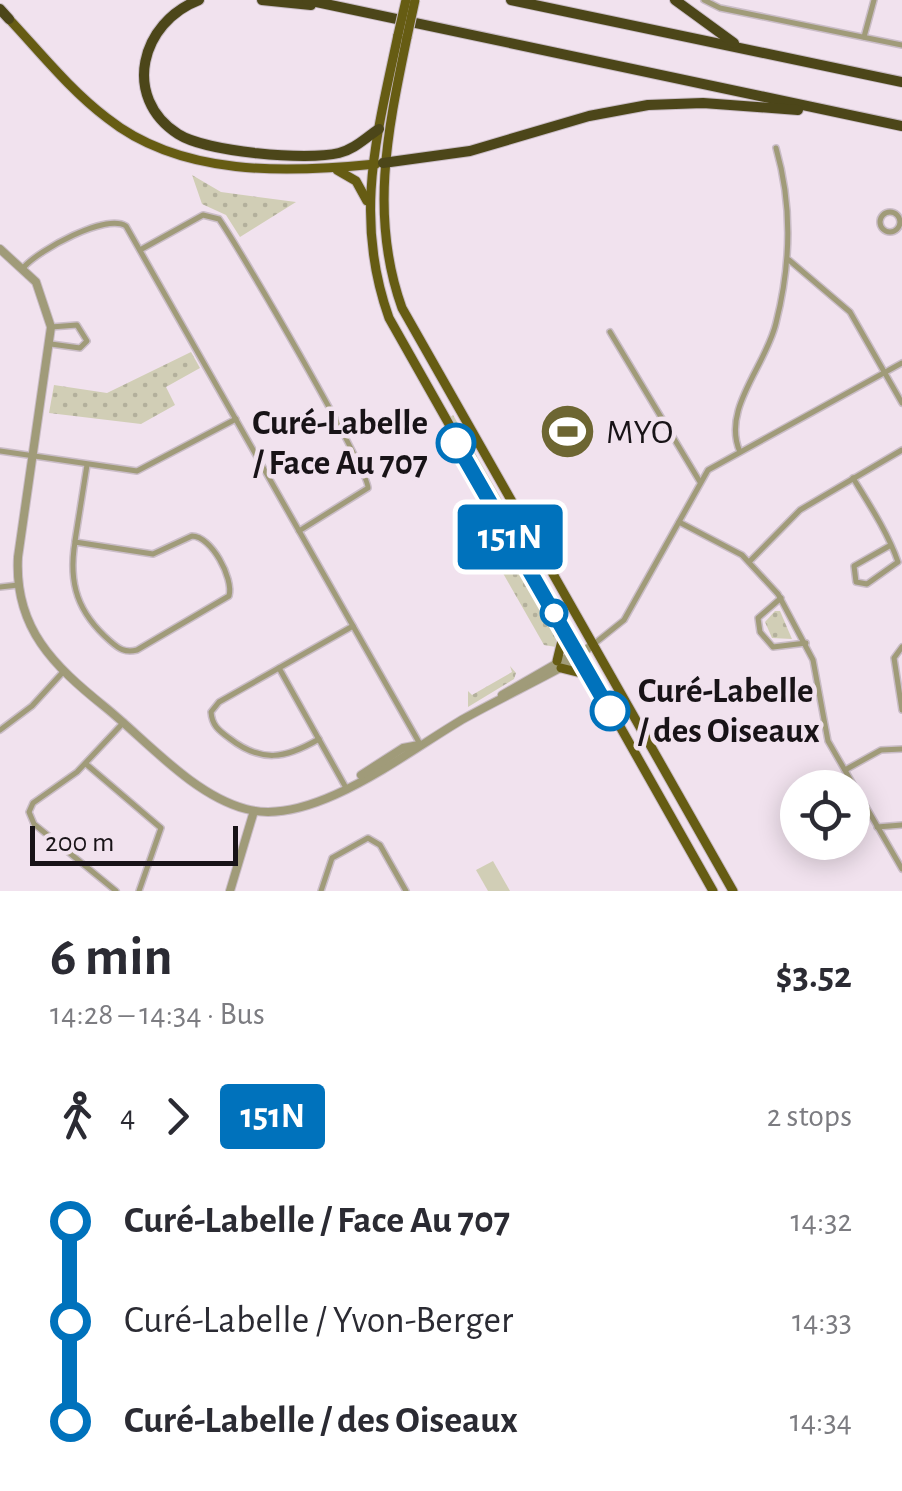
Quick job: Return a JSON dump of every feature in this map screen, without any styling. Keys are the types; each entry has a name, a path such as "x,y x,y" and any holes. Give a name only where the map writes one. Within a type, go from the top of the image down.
{"highway":[{"path":"199,0 163,22 144,58 150,99 174,131 207,146 327,155 354,147 378,129"},
{"path":"262,0 340,7"},
{"path":"306,0 902,126"},
{"path":"511,0 902,82"},
{"path":"675,0 744,49"},
{"path":"0,9 9,18"},
{"path":"378,164 470,150 589,116 648,105 716,103 839,113"}],"main road":[{"path":"367,202 403,36 406,0"},
{"path":"415,0 378,129 384,232 405,314 733,891"},
{"path":"9,18 98,111 142,141 184,156 281,170 378,164"},
{"path":"334,169 356,181 367,202 374,271 394,332 713,891"},
{"path":"564,632 559,664 589,675"}],"street":[{"path":"704,0 720,8 902,45"},
{"path":"864,37 874,0"},
{"path":"740,452 733,422 773,334 789,260 786,194 776,148"},
{"path":"896,214 900,230 884,230 882,216 896,214"},
{"path":"140,250 203,215 217,217 368,479 368,488 299,531"},
{"path":"24,267 59,242 113,221 124,224 420,744"},
{"path":"0,249 24,267 41,292 51,327 18,585 33,634 63,672 209,791 254,811 298,809 346,786 592,645 624,620 712,467 902,363"},
{"path":"789,260 848,310 902,403"},
{"path":"51,327 76,325 88,340 82,348 51,344"},
{"path":"610,332 700,482"},
{"path":"0,451 87,465 146,469 236,419"},
{"path":"750,560 800,510 902,450"},
{"path":"75,542 153,554 198,536 210,546 231,592 224,600 137,650 124,651 96,630 80,606 72,576 75,542 87,465"},
{"path":"853,478 890,545 896,566 867,584 856,582 854,566 890,545"},
{"path":"679,522 750,560 781,598 806,643 818,681 824,731 844,770 881,750 902,749"},
{"path":"0,586 18,585"},
{"path":"781,598 758,618 760,632 773,647 806,643"},
{"path":"319,739 291,754 264,757 240,746 212,722 216,704 353,626"},
{"path":"902,647 894,655 902,710"},
{"path":"279,668 346,786"},
{"path":"0,730 32,706 63,672"},
{"path":"116,891 29,815 33,803 86,764 124,722"},
{"path":"86,764 162,828 139,891"},
{"path":"230,891 254,811"},
{"path":"870,814 902,869"},
{"path":"877,826 902,825"},
{"path":"321,891 333,856 368,838 380,845 406,891"}],"shaded area":[{"path":"192,175 221,192 296,202 240,237 226,215 202,204"},
{"path":"191,352 200,368 166,387 175,405 141,424 49,413 54,385 107,393"},
{"path":"453,415 539,564 449,418"},
{"path":"496,526 556,639 556,647 544,645 492,554 486,557 485,537"},
{"path":"780,611 792,639 772,638 765,622"},
{"path":"510,666 516,673 514,679 468,707 468,691 472,695 512,672"},
{"path":"493,861 510,891 488,891 476,870"}],"bus line":[{"name":"151N","path":"456,443 610,711"}],"place":[{"name":"MYO","path":"567,432"},
{"name":"Curé-Labelle / Face Au 707","path":"456,443"},
{"name":"Curé-Labelle / des Oiseaux","path":"610,711"}]}
